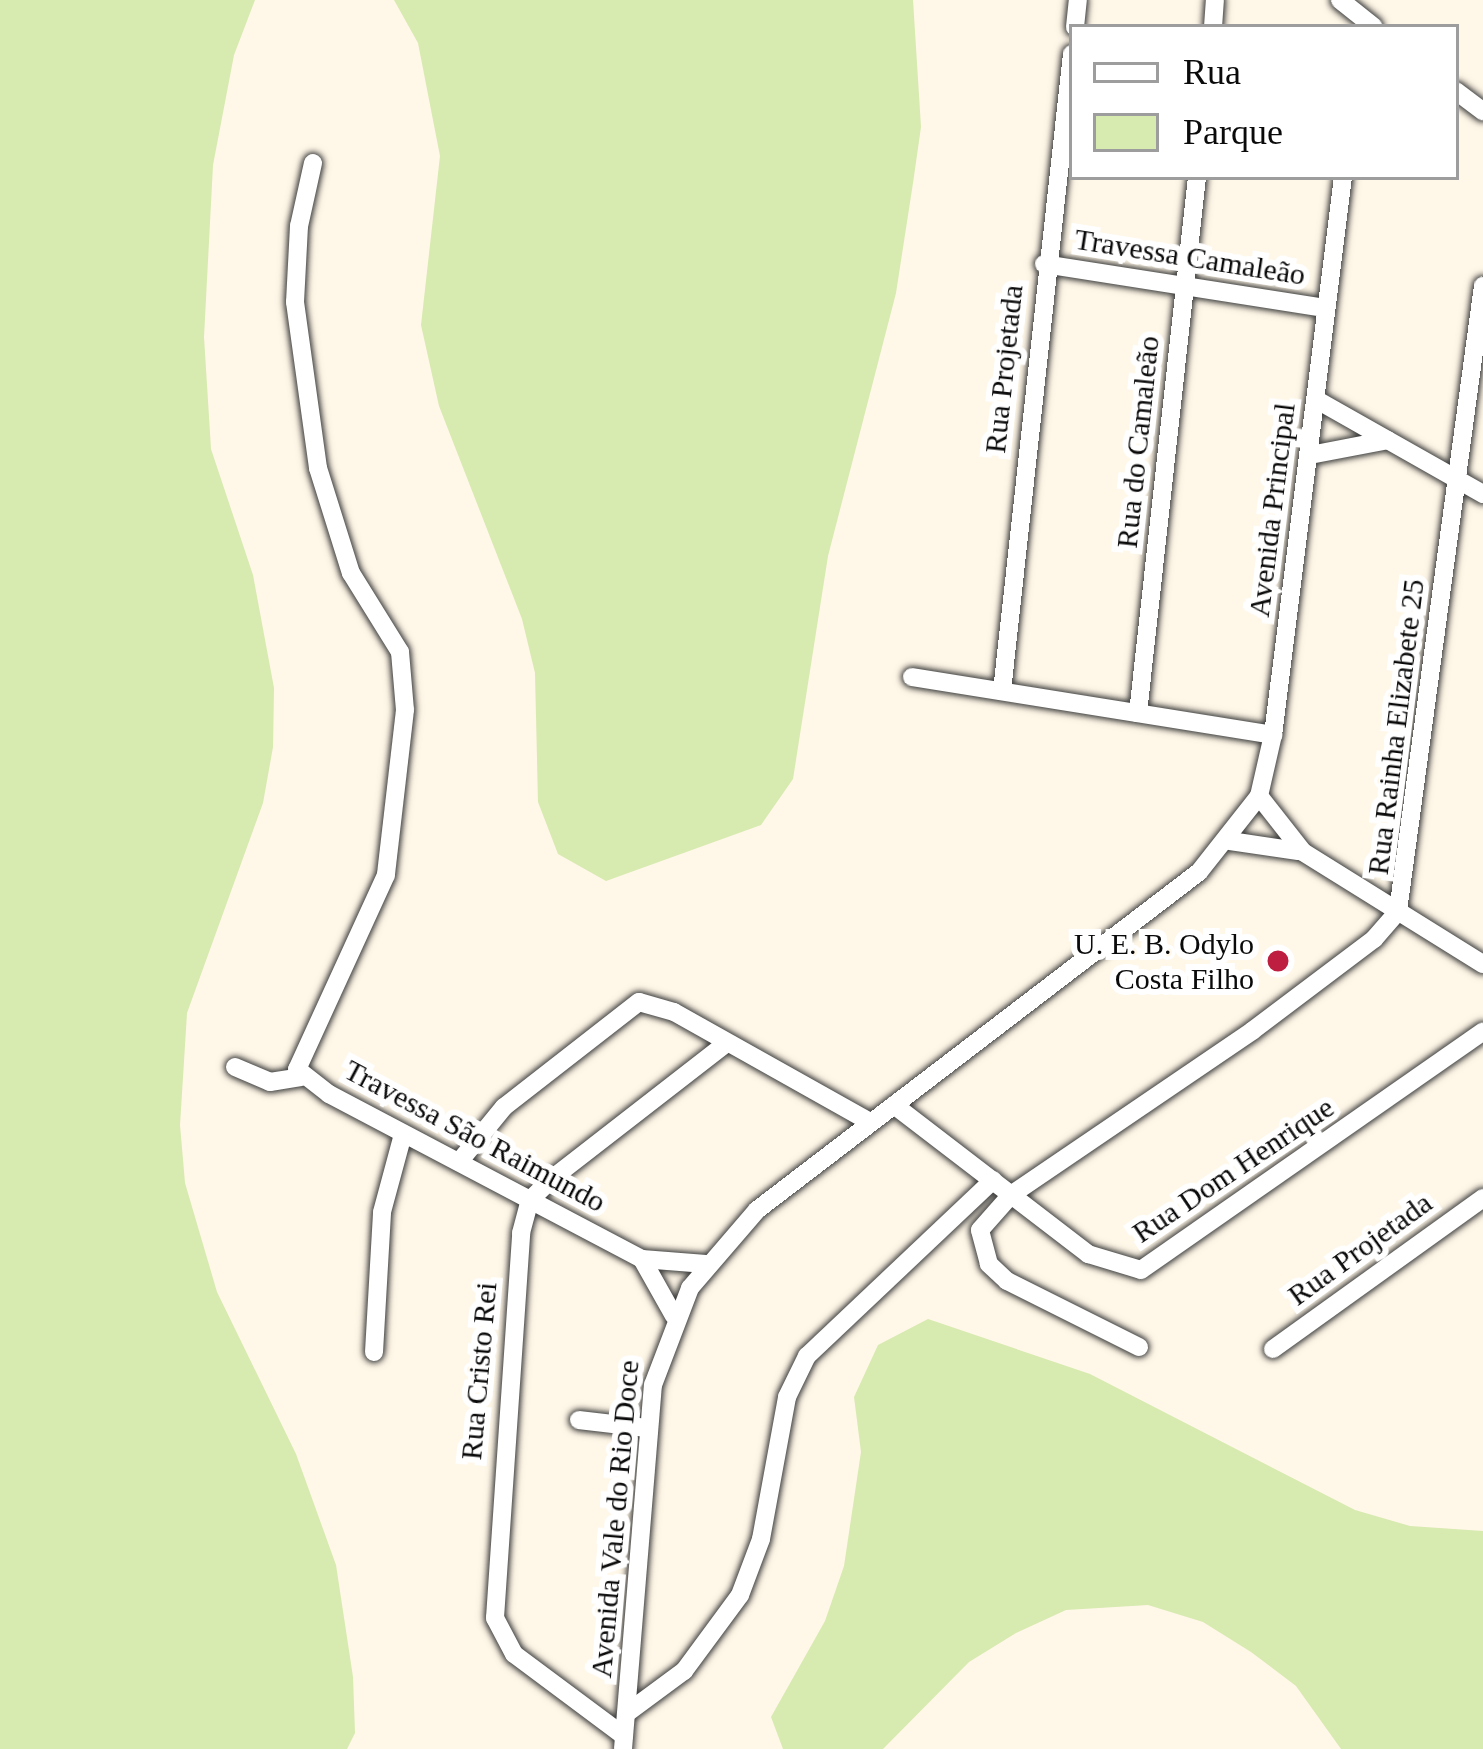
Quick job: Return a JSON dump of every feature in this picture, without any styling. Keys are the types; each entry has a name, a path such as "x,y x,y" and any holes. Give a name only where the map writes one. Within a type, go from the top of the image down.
{"street":[{"name":"Rua Projetada","path":"1002,691 1044,265 1069,77"},
{"name":"Travessa São Raimundo","path":"313,163 299,226 296,302 318,468 351,573 400,652 404,710 386,875 305,1040 301,1077 642,1259 706,1264"},
{"name":"Rua do Camaleão","path":"1138,713 1197,180"},
{"name":"Avenida Principal","path":"894,1105 1230,841 1259,796 1274,735 1343,180"},
{"name":"Travessa Camaleão","path":"1044,265 1326,308"},
{"name":"Rua Rainha Elizabete 25","path":"1011,1195 1252,1031 1374,939 1398,911 1483,286"},
{"path":"1317,400 1483,494"},
{"path":"1310,455 1388,440"},
{"path":"912,677 1274,735"},
{"path":"1259,796 1303,852 1483,964"},
{"path":"1230,841 1303,852"},
{"path":"459,1162 504,1107 630,1007 647,1001 870,1122"},
{"name":"Rua Dom Henrique","path":"1011,1195 1088,1254 1141,1270 1483,1030"},
{"path":"530,1200 724,1045"},
{"path":"235,1066 270,1082 301,1077"},
{"path":"894,1105 1011,1195 980,1230 989,1264 1007,1281 1139,1347"},
{"name":"Avenida Vale do Rio Doce","path":"623,1742 647,1428 658,1359 674,1316 706,1264 757,1210 894,1105"},
{"path":"374,1352 382,1213 403,1134"},
{"path":"626,1713 684,1671 740,1595 761,1539 787,1397 807,1356 993,1180"},
{"name":"Rua Projetada","path":"1273,1348 1483,1198"},
{"name":"Rua Cristo Rei","path":"530,1200 504,1411 495,1618 514,1654 623,1742"},
{"path":"642,1259 674,1316"},
{"path":"579,1420 647,1428"}],"green space":[{"path":"0,0 255,0 234,55 213,165 204,337 211,449 253,575 274,688 273,747 263,803 187,1013 180,1125 185,1183 217,1292 296,1454 336,1565 353,1677 355,1733 347,1749 0,1749"},
{"path":"394,0 913,0 921,127 913,183 896,293 828,556 793,779 761,825 606,881 558,854 538,802 535,673 522,619 439,406 421,325 440,156 418,43"},
{"path":"928,1319 1090,1374 1355,1510 1410,1526 1483,1531 1483,1749 1341,1749 1296,1686 1251,1652 1203,1622 1148,1605 1066,1610 1016,1633 969,1662 883,1749 783,1749 771,1717 825,1621 844,1566 861,1452 854,1397 878,1345"}],"place":[{"name":"U. E. B. Odylo Costa Filho","path":"1278,961"}]}
